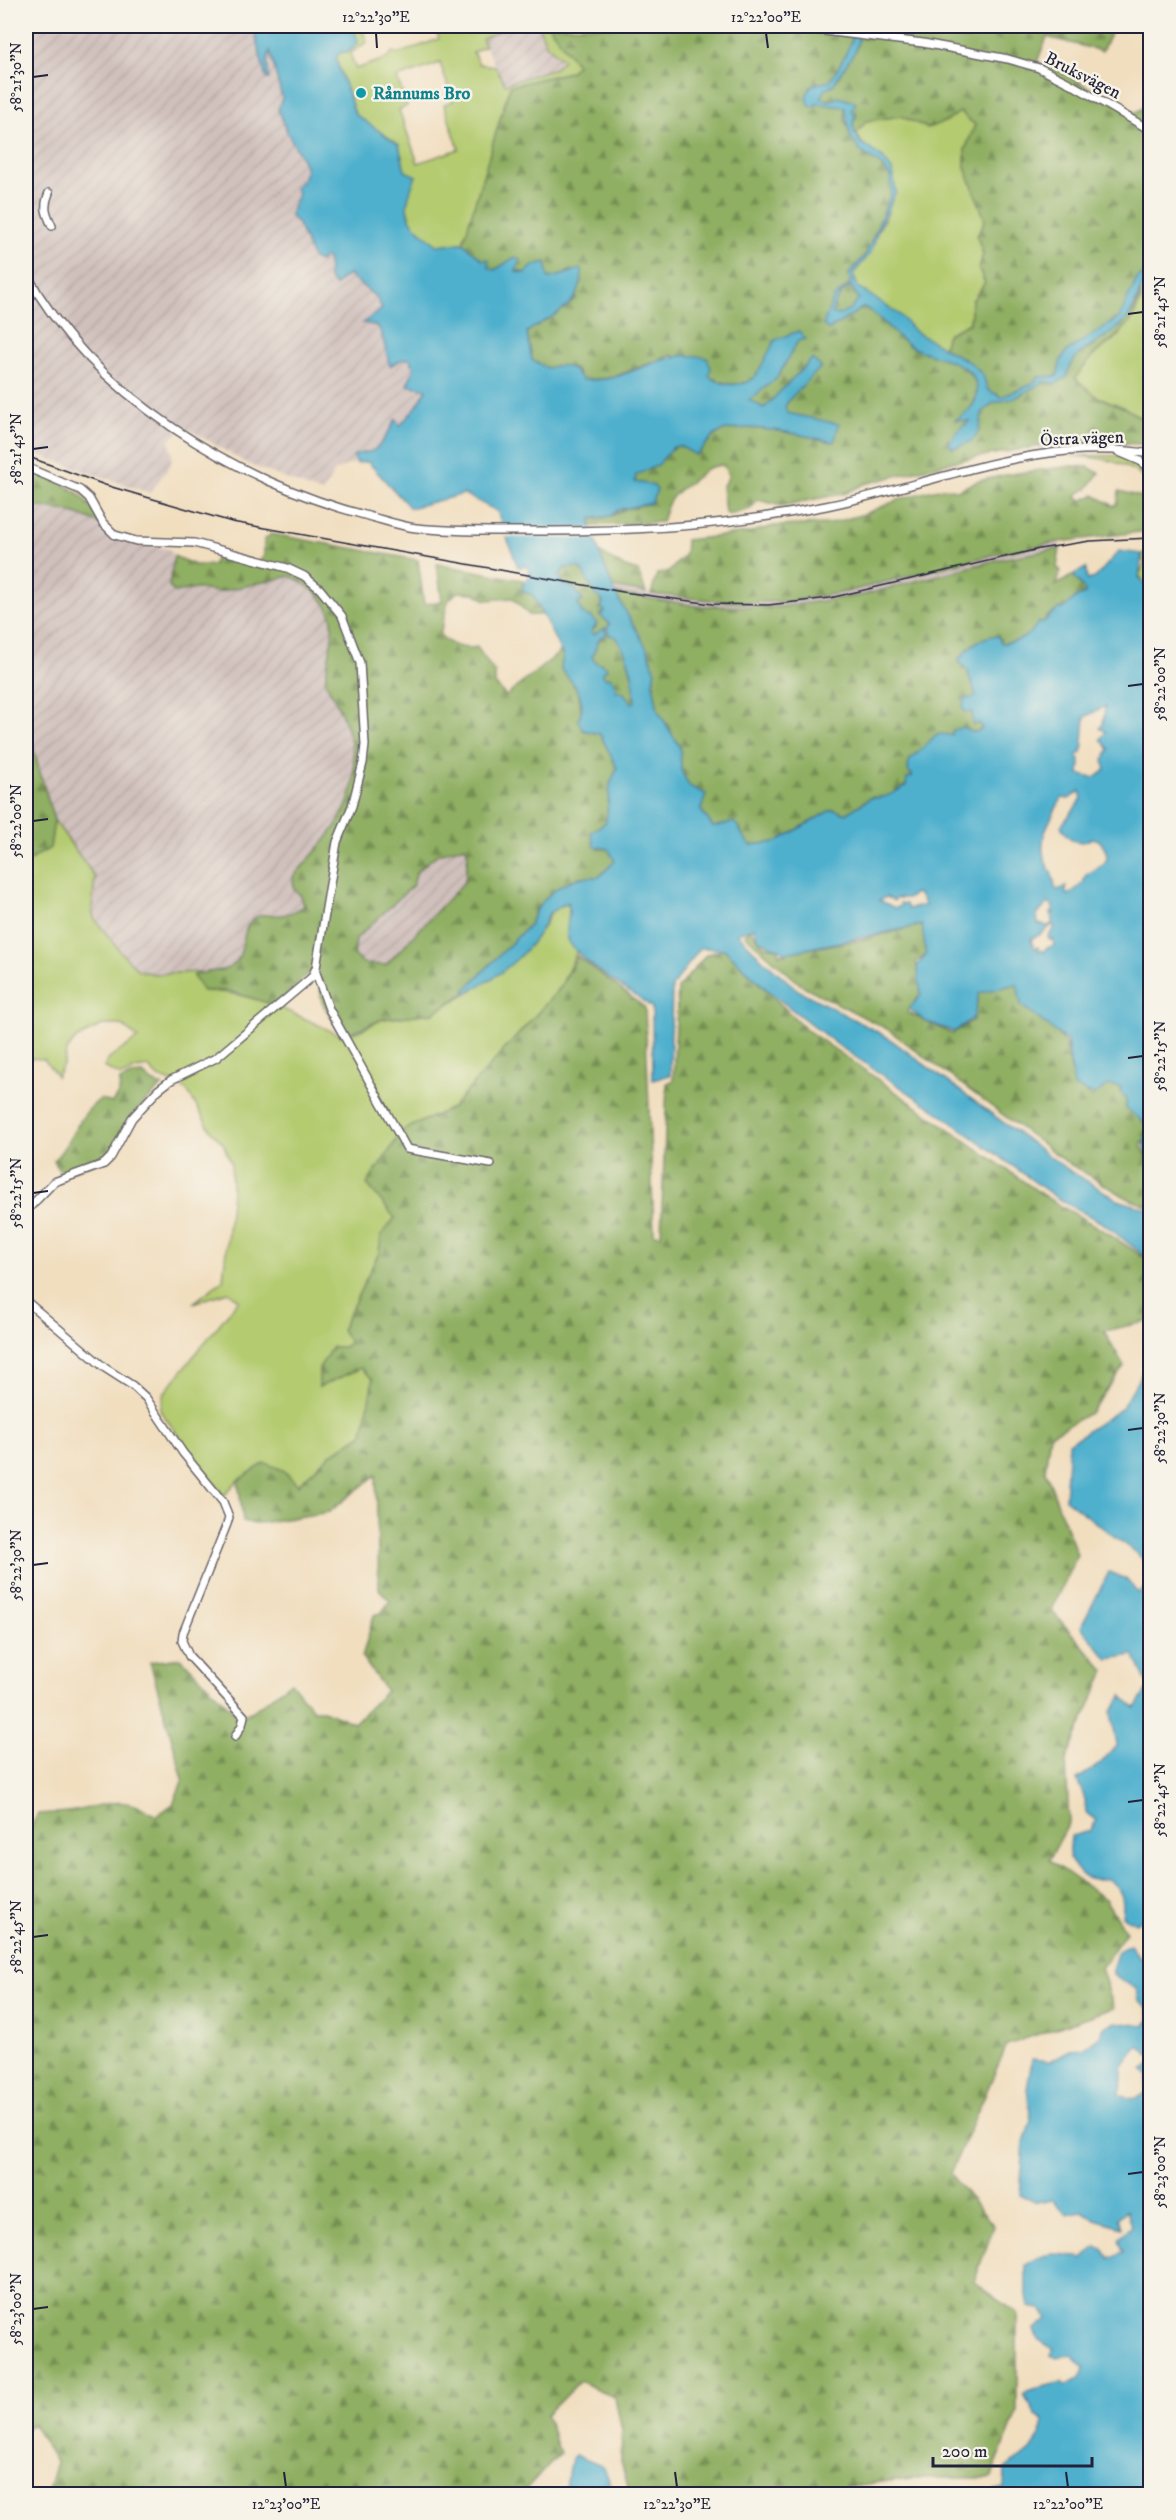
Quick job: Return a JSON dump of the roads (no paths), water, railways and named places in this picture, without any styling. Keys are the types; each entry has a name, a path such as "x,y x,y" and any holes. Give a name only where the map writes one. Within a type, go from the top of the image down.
{"street":[{"name":"Bruksvägen","path":"783,26 923,43 1008,59 1039,68 1071,84 1150,130"},
{"path":"49,193 45,202 45,211 52,226"},
{"name":"Östra vägen","path":"26,273 57,320 101,368 154,413 192,440 244,469 334,507 413,527 596,532 720,523 806,510 1014,458 1062,451 1114,450 1150,454"},
{"path":"1114,450 1150,468"},
{"path":"26,467 80,490 89,498 103,523 115,536 136,541 194,543 287,568 304,576 320,589 342,616 360,663 365,745 352,806 337,842 312,977 302,988 216,1058 171,1080 158,1090 132,1118 111,1157 104,1164 54,1182 26,1211"},
{"path":"315,970 334,1019 407,1149 490,1164"},
{"path":"26,1301 116,1377 140,1392 228,1512 227,1524 183,1633 182,1641 189,1656 244,1716 235,1737"}],"water":[{"path":"253,26 353,26 358,42 350,51 339,53 336,60 355,114 399,145 405,171 416,176 407,208 412,222 437,245 463,243 483,260 489,260 488,267 495,270 515,257 520,261 516,272 526,273 534,265 546,262 548,278 582,269 581,282 573,300 557,314 527,332 532,360 547,368 567,366 575,371 582,380 601,380 658,361 694,356 707,358 711,368 709,376 714,380 727,384 741,384 753,379 757,374 775,340 799,331 806,339 798,341 777,378 749,400 764,408 812,359 821,367 785,407 787,413 839,424 834,442 764,429 723,431 712,438 696,455 680,446 673,447 658,465 636,475 635,482 653,485 657,490 651,503 618,510 611,516 591,519 591,526 602,560 615,593 647,648 655,670 653,683 658,711 680,747 681,770 689,786 706,794 701,810 713,827 734,822 751,845 776,842 829,811 835,810 846,814 872,797 885,796 906,786 907,778 912,777 908,771 909,761 937,734 952,735 953,730 963,727 972,732 977,732 982,728 979,723 973,725 972,712 965,712 962,708 965,699 976,697 968,671 960,662 959,657 964,657 963,654 970,647 987,637 998,636 1001,643 1023,638 1038,622 1041,624 1059,608 1062,610 1075,598 1085,594 1085,590 1073,575 1086,568 1087,580 1095,578 1119,551 1142,554 1139,577 1150,592 1150,1164 1144,1142 1148,1126 1126,1108 1126,1098 1121,1092 1121,1087 1108,1085 1094,1095 1074,1087 1067,1041 1021,1005 1017,984 979,993 974,1017 954,1032 925,1021 909,1009 921,995 917,966 926,955 922,925 787,953 759,940 754,928 737,933 760,957 798,990 887,1037 1064,1167 1118,1200 1150,1210 1150,1260 1104,1224 1057,1198 942,1115 839,1046 767,990 724,949 700,948 672,987 670,1075 653,1080 652,1007 605,975 572,947 567,934 568,902 549,913 526,950 504,970 465,993 465,990 530,924 543,901 555,889 584,877 599,877 615,861 608,849 594,846 591,832 606,822 610,785 617,768 600,734 583,730 578,720 582,705 581,699 571,680 561,669 563,656 533,595 522,591 523,584 530,576 527,566 518,567 497,511 464,494 410,508 368,462 357,463 353,456 376,448 396,419 400,426 417,406 427,389 407,385 414,369 410,359 403,359 390,366 380,330 376,326 363,323 382,309 377,298 349,275 335,286 328,277 327,258 324,257 320,262 313,259 298,224 290,215 298,194 295,187 305,176 305,170 278,110 282,98 270,51 267,62 269,79 266,79","holes":["565,568 581,569 594,592 603,602 601,608 605,611 600,615 610,624 607,628 609,635 616,637 628,660 634,684 635,702 632,703 622,691 615,691 616,685 610,677 605,678 602,673 607,669 606,666 595,662 592,657 600,637 606,636 605,628 593,635 591,632 597,624 591,616 588,617 582,613 578,603 583,601 573,587 565,585 559,576","1105,706 1103,724 1100,728 1106,732 1101,739 1109,749 1103,761 1106,769 1094,777 1079,774 1080,761 1077,755 1082,753 1085,717","1080,791 1082,799 1061,826 1067,835 1077,842 1092,838 1099,840 1107,854 1105,862 1086,875 1083,883 1069,895 1066,894 1066,887 1057,890 1055,888 1043,849 1047,826 1062,798 1069,799","915,893 925,905 908,909 906,904 900,903 901,906 895,908 879,900 887,897 894,901 896,898 909,898","1048,903 1052,905 1054,913 1051,912 1052,924 1048,926 1038,924 1037,915","1052,925 1055,927 1048,937 1050,940 1053,939 1054,946 1046,948 1044,953 1042,950 1039,952 1038,947 1034,948 1031,939"]},
{"path":"853,26 861,26 856,50 833,85 825,90 821,98 829,101 838,97 856,102 851,112 855,113 857,109 853,122 854,131 860,142 883,158 892,170 896,192 877,233 871,253 853,274 858,287 900,315 914,331 971,363 983,375 988,390 1001,397 1030,385 1039,377 1057,376 1061,360 1067,351 1119,318 1137,279 1150,270 1150,279 1146,280 1127,319 1115,331 1082,352 1070,367 1067,377 1055,384 1045,381 1015,398 993,403 982,413 980,428 975,438 966,444 952,448 949,442 958,430 970,421 955,420 970,409 977,397 975,381 969,372 951,361 910,346 864,307 829,330 823,325 833,298 851,283 849,274 866,254 891,194 890,176 882,166 860,151 850,136 845,107 818,104 810,107 806,96 812,85 830,81 846,54","holes":["851,286 859,299 851,309 839,315 832,313 838,297"]},
{"path":"1150,1360 1150,1572 1141,1557 1065,1499 1069,1443 1121,1409"},
{"path":"1109,1572 1126,1579 1138,1593 1148,1585 1144,1575 1150,1574 1150,2019 1147,2008 1139,2001 1137,1990 1113,1974 1118,1951 1130,1945 1140,1958 1149,1951 1146,1940 1146,1915 1136,1923 1122,1916 1123,1900 1117,1887 1108,1879 1094,1880 1084,1877 1069,1858 1071,1836 1090,1831 1097,1820 1086,1813 1085,1799 1077,1779 1099,1765 1117,1745 1111,1712 1122,1696 1135,1708 1149,1687 1134,1655 1108,1659 1081,1627"},
{"path":"1150,2019 1150,2055 1141,2047 1136,2048 1122,2067 1123,2080 1119,2093 1126,2097 1142,2096 1148,2089 1145,2088 1149,2076 1142,2070 1150,2065 1150,2169 1146,2174 1150,2178 1150,2494 1010,2494 1002,2492 980,2494 1004,2488 1005,2469 1031,2449 1039,2437 1044,2420 1036,2415 1023,2394 1062,2382 1065,2386 1079,2379 1085,2368 1071,2354 1058,2358 1050,2355 1054,2350 1038,2339 1034,2330 1048,2318 1041,2309 1029,2307 1026,2291 1026,2265 1053,2254 1083,2258 1096,2246 1103,2249 1109,2258 1123,2252 1119,2238 1132,2226 1127,2210 1118,2218 1122,2227 1095,2219 1082,2211 1067,2214 1053,2200 1037,2203 1020,2195 1024,2142 1031,2121 1027,2089 1032,2059 1050,2061 1070,2050 1083,2049 1102,2034 1103,2027 1116,2022 1144,2026"},
{"path":"575,2455 604,2467 614,2494 547,2494 566,2489 569,2467"}],"railway":[{"path":"26,456 105,485 232,522 623,592 712,604 768,605 830,598 1039,549 1090,541 1150,538"}],"place":[{"name":"Rånnums Bro","path":"361,93"}]}
